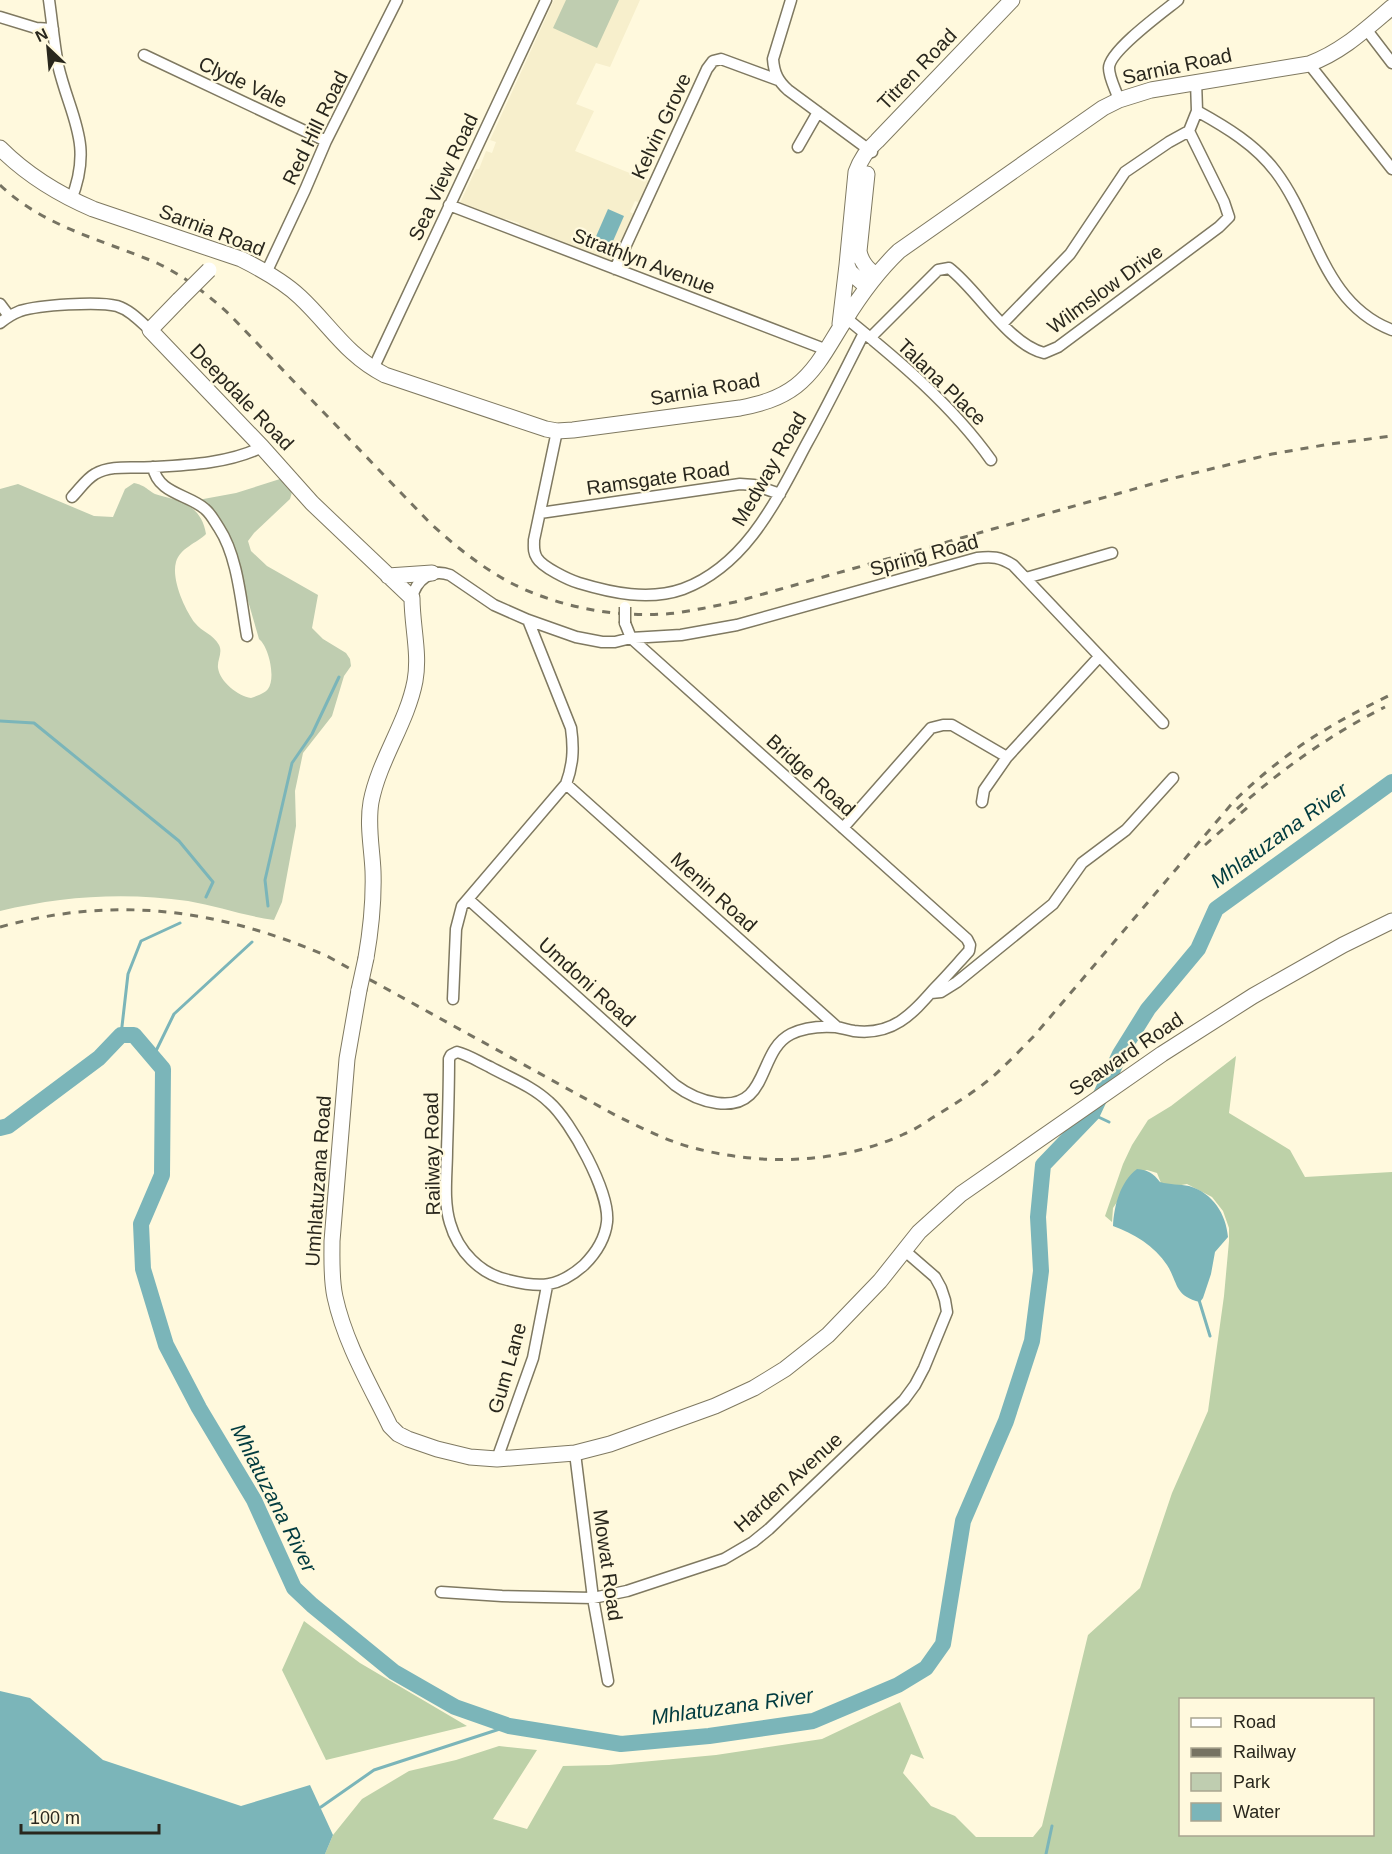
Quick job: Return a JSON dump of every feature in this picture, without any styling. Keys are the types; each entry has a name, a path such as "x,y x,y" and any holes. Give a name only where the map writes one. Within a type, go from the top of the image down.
{"street":[{"path":"49,0 58,63 75,117 80,144 80,172 71,200"},
{"name":"Red Hill Road","path":"266,273 326,141 398,0"},
{"name":"Sea View Road","path":"373,369 546,0"},
{"path":"791,0 773,59 778,80 818,112 873,147 867,172 859,251 871,281"},
{"name":"Titren Road","path":"842,324 856,172 861,159 1012,0"},
{"path":"1119,100 1109,68 1111,61 1121,47 1178,0"},
{"name":"Sarnia Road","path":"0,148 30,174 71,200 241,259 266,273 299,296 348,349 373,369 385,375 546,429 573,430 756,405 783,395 807,376 827,350 871,281 899,251 1085,120 1119,100 1151,90 1310,64 1336,52 1392,7"},
{"path":"0,17 36,28 52,29"},
{"path":"1366,29 1392,63"},
{"name":"Clyde Vale","path":"144,55 326,141"},
{"name":"Kelvin Grove","path":"615,269 707,69 713,61 729,60 778,80"},
{"path":"1310,64 1392,169"},
{"path":"1003,323 1070,254 1125,172 1169,142 1190,131 1197,111 1196,81"},
{"path":"1197,111 1249,144 1275,170 1296,202 1318,251 1338,287 1359,311 1392,330"},
{"path":"798,147 818,112"},
{"name":"Wilmslow Drive","path":"867,336 938,270 949,268 1030,347 1044,353 1051,351 1220,227 1229,216 1190,131"},
{"name":"Strathlyn Avenue","path":"449,205 827,350"},
{"path":"150,330 208,270 228,256"},
{"path":"847,265 850,272 871,281"},
{"name":"Deepdale Road","path":"4,319 30,309 90,303 119,306 128,311 150,330 312,502 412,598"},
{"path":"0,304 4,319"},
{"path":"842,324 867,336"},
{"name":"Talana Place","path":"867,336 967,428 991,460"},
{"name":"Medway Road","path":"557,431 534,540 537,560 575,582 603,591 652,594 681,589 710,575 750,539 780,494 867,336"},
{"path":"72,497 95,474 105,470 230,459 262,447"},
{"path":"153,467 155,477 162,485 205,509 221,530 231,557 247,636"},
{"name":"Ramsgate Road","path":"540,513 740,484 754,485 780,494"},
{"path":"1026,578 1112,553"},
{"name":"Spring Road","path":"631,638 681,635 737,625 977,558 993,556 1013,565 1162,723"},
{"path":"412,598 419,582 432,573"},
{"path":"388,576 444,573 494,605 528,620 576,637 602,642 631,638 625,623 625,594"},
{"name":"Umhlatuzana Road","path":"412,598 417,662 415,681 371,801 369,823 373,903 366,958 347,1059 332,1241 335,1297 343,1327 390,1426 398,1434 408,1439 470,1457 497,1459 575,1453 610,1444 715,1406 754,1388 777,1373 855,1309 905,1251"},
{"path":"453,999 457,921 462,906 566,784 573,758 571,728 528,620"},
{"name":"Bridge Road","path":"631,638 967,939 970,945 969,951 930,993"},
{"path":"982,802 984,790 1007,757 1099,657"},
{"path":"843,828 931,728 943,724 952,725 1007,757"},
{"path":"837,1027 855,1031 883,1030 907,1018 930,993 941,992 957,982 1053,904 1082,863 1126,830 1173,778"},
{"name":"Menin Road","path":"566,784 837,1027"},
{"name":"Umdoni Road","path":"468,898 683,1091 710,1101 734,1103 756,1089 776,1047 785,1038 803,1029 837,1027"},
{"name":"Seaward Road","path":"905,1251 936,1214 961,1194 1162,1054 1253,996 1343,945 1392,921"},
{"name":"Railway Road","path":"457,1052 534,1090 550,1103 575,1135 604,1195 608,1221 601,1246 576,1272 562,1281 547,1286 521,1284 498,1278 484,1271 472,1262 454,1236 446,1207 449,1059 457,1052"},
{"name":"Harden Avenue","path":"441,1592 593,1598 627,1591 724,1559 753,1542 904,1400 924,1368 946,1312 945,1300 934,1277 905,1251"},
{"name":"Gum Lane","path":"497,1459 533,1358 547,1286"},
{"name":"Mowat Road","path":"575,1453 593,1598 608,1681"}],"shaded area":[{"path":"554,0 640,0 610,67 596,63 576,104 594,111 575,151 652,182 642,204 635,201 630,212 636,215 612,263 522,230 519,223 506,219 498,220 459,205 486,151 492,153 496,142 490,140"}],"green space":[{"path":"566,0 619,0 597,48 553,28"},
{"path":"280,479 291,486 290,499 248,541 251,551 267,566 318,595 312,628 323,639 346,653 351,666 344,676 332,716 303,753 295,791 296,826 282,902 274,920 188,901 117,896 70,899 0,911 0,489 18,484 94,516 113,517 125,489 134,483 155,494 180,501 191,507 202,521 206,534 178,557 175,577 180,594 195,623 219,645 218,668 222,678 235,691 251,698 264,692 270,684 271,670 268,655 259,639 229,535 216,515 198,500 236,493"},
{"path":"1236,1056 1229,1113 1290,1150 1305,1177 1392,1172 1392,1854 325,1854 333,1835 362,1799 409,1771 456,1760 499,1746 537,1750 493,1819 527,1829 563,1766 609,1765 716,1755 822,1739 900,1702 924,1759 911,1754 903,1773 931,1806 955,1816 976,1837 1033,1837 1042,1826 1088,1635 1140,1588 1172,1493 1208,1411 1229,1241 1229,1228 1223,1211 1212,1197 1187,1184 1170,1187 1161,1183 1157,1173 1147,1170 1137,1173 1113,1208 1112,1222 1105,1216 1123,1164 1148,1120 1171,1106"},
{"path":"304,1621 360,1663 467,1726 326,1760 282,1670"}],"water":[{"path":"608,209 624,216 610,248 594,241"},
{"path":"1137,1169 1150,1172 1160,1182 1197,1189 1211,1199 1221,1213 1228,1237 1215,1252 1211,1274 1200,1302 1181,1292 1167,1265 1150,1246 1136,1236 1113,1226 1122,1187"},
{"path":"0,1691 30,1698 103,1760 241,1806 310,1785 333,1835 325,1854 0,1854"}],"waterway":[{"path":"268,906 265,880 292,763 312,734 339,677"},
{"path":"0,721 34,723 179,841 213,882 206,897"},
{"name":"Mhlatuzana River","path":"0,1128 8,1126 99,1058 121,1035 134,1035 163,1069 162,1175 141,1224 143,1269 166,1345 199,1408 254,1500 294,1588 394,1672 455,1707 509,1726 621,1744 709,1736 813,1721 898,1685 926,1668 943,1644 963,1521 1006,1421 1032,1341 1041,1271 1038,1217 1043,1165 1092,1114 1120,1054 1148,1009 1198,949 1216,909 1392,782"},
{"path":"121,1035 128,974 141,941 180,923"},
{"path":"153,1057 174,1014 252,942"},
{"path":"1092,1114 1109,1122"},
{"path":"1199,1300 1210,1336"},
{"path":"321,1807 374,1770 509,1726"},
{"path":"1046,1854 1052,1826"}],"railway":[{"path":"0,185 36,212 55,222 157,263 195,286 229,314 430,523 459,548 489,570 530,592 591,610 634,614 676,613 735,602 1166,480 1272,454 1392,436"},
{"path":"0,927 84,911 125,910 166,912 246,927 327,956 615,1115 663,1138 694,1148 746,1158 801,1159 827,1156 879,1144 908,1132 986,1082 1034,1036 1235,800 1254,782 1313,737 1392,694"},
{"path":"1237,809 1308,753 1385,707"},
{"path":"1205,845 1248,807"}]}
